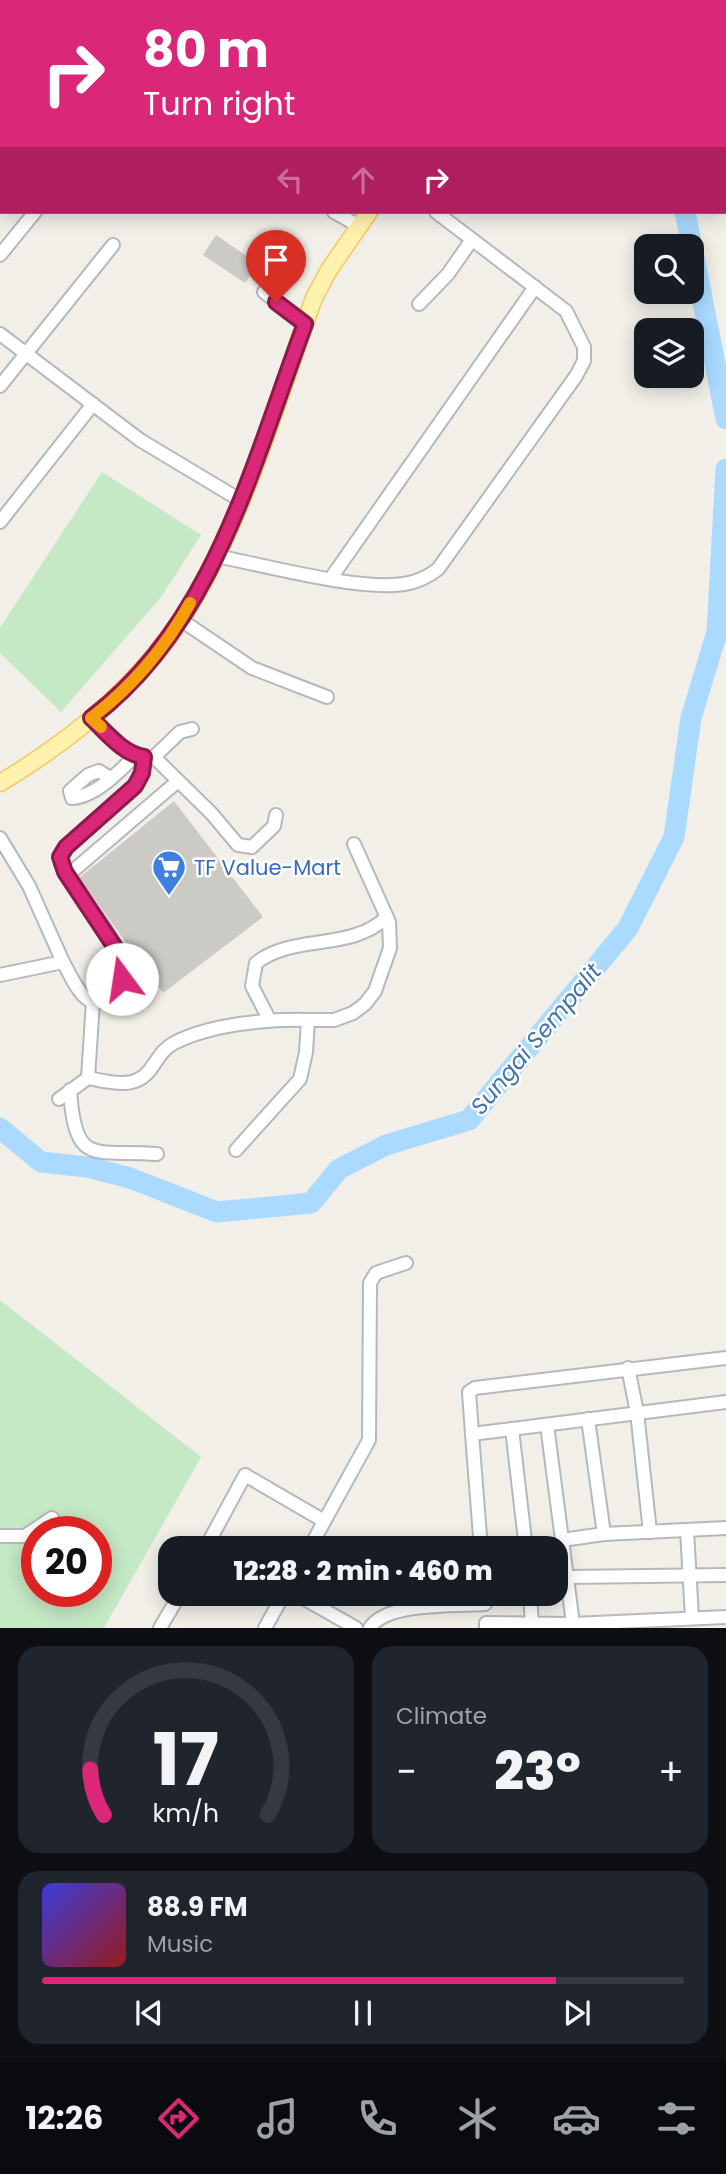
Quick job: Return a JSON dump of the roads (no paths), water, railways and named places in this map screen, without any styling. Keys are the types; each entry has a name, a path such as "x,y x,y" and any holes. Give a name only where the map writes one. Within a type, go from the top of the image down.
{"main road":[{"path":"0,783 53,749 124,689 181,620 216,556 240,500 305,324 330,270 368,214"}],"street":[{"path":"0,256 33,214"},
{"path":"338,214 359,226"},
{"path":"216,556 331,578 402,584 419,581 438,569 576,376 584,361 578,331 566,311 438,214"},
{"path":"419,304 448,274 471,241"},
{"path":"0,386 113,245"},
{"path":"331,578 535,286"},
{"path":"264,292 305,324"},
{"path":"0,334 140,440 240,500"},
{"path":"0,522 93,404"},
{"path":"181,620 252,668 327,697"},
{"path":"91,718 178,781 241,847 252,846 268,832 274,826 276,815"},
{"path":"110,778 180,732 192,729"},
{"path":"0,838 29,886 63,962 86,997 93,1001 105,999 117,989 122,979 120,955 67,876 61,864 62,852 135,786 142,773 144,757"},
{"path":"67,876 178,781"},
{"path":"59,1099 88,1078 118,1084 133,1082 149,1070 161,1052 176,1042 269,1019 334,1020 353,1013 375,991 390,948 387,917 354,844"},
{"path":"269,1019 252,986 256,963 270,953 282,949 359,936 371,931 387,917"},
{"path":"0,975 63,962"},
{"path":"88,1078 93,1001"},
{"path":"236,1150 300,1079 306,1052 308,1020"},
{"path":"70,1090 76,1133 89,1150 99,1153 157,1154"},
{"path":"316,1536 369,1440 370,1283 376,1273 406,1263"},
{"path":"480,1536 467,1402 472,1389 726,1358"},
{"path":"628,1368 637,1412 650,1532"},
{"path":"472,1434 726,1402"},
{"path":"588,1419 604,1534"},
{"path":"547,1424 561,1536"},
{"path":"512,1429 524,1536"},
{"path":"212,1536 245,1475 324,1521"},
{"path":"568,1540 604,1534 726,1528"},
{"path":"687,1530 692,1618"},
{"path":"0,1536 21,1536"},
{"path":"568,1577 726,1574"},
{"path":"568,1585 573,1624"},
{"path":"160,1628 173,1606"},
{"path":"265,1628 277,1606"},
{"path":"317,1606 356,1628"},
{"path":"370,1628 376,1619 395,1611 432,1606"},
{"path":"485,1606 486,1626 655,1624 692,1618 726,1617"},
{"path":"531,1606 533,1625"}],"waterway":[{"name":"Sungai Sempalit","path":"685,214 726,419"},
{"name":"Sungai Sempalit","path":"0,1128 41,1162 87,1167 130,1178 217,1212 311,1203 339,1169 386,1145 469,1120 628,928 674,837 691,718 717,632 726,469"}],"place":[{"name":"TF Value-Mart","path":"169,897"}]}
